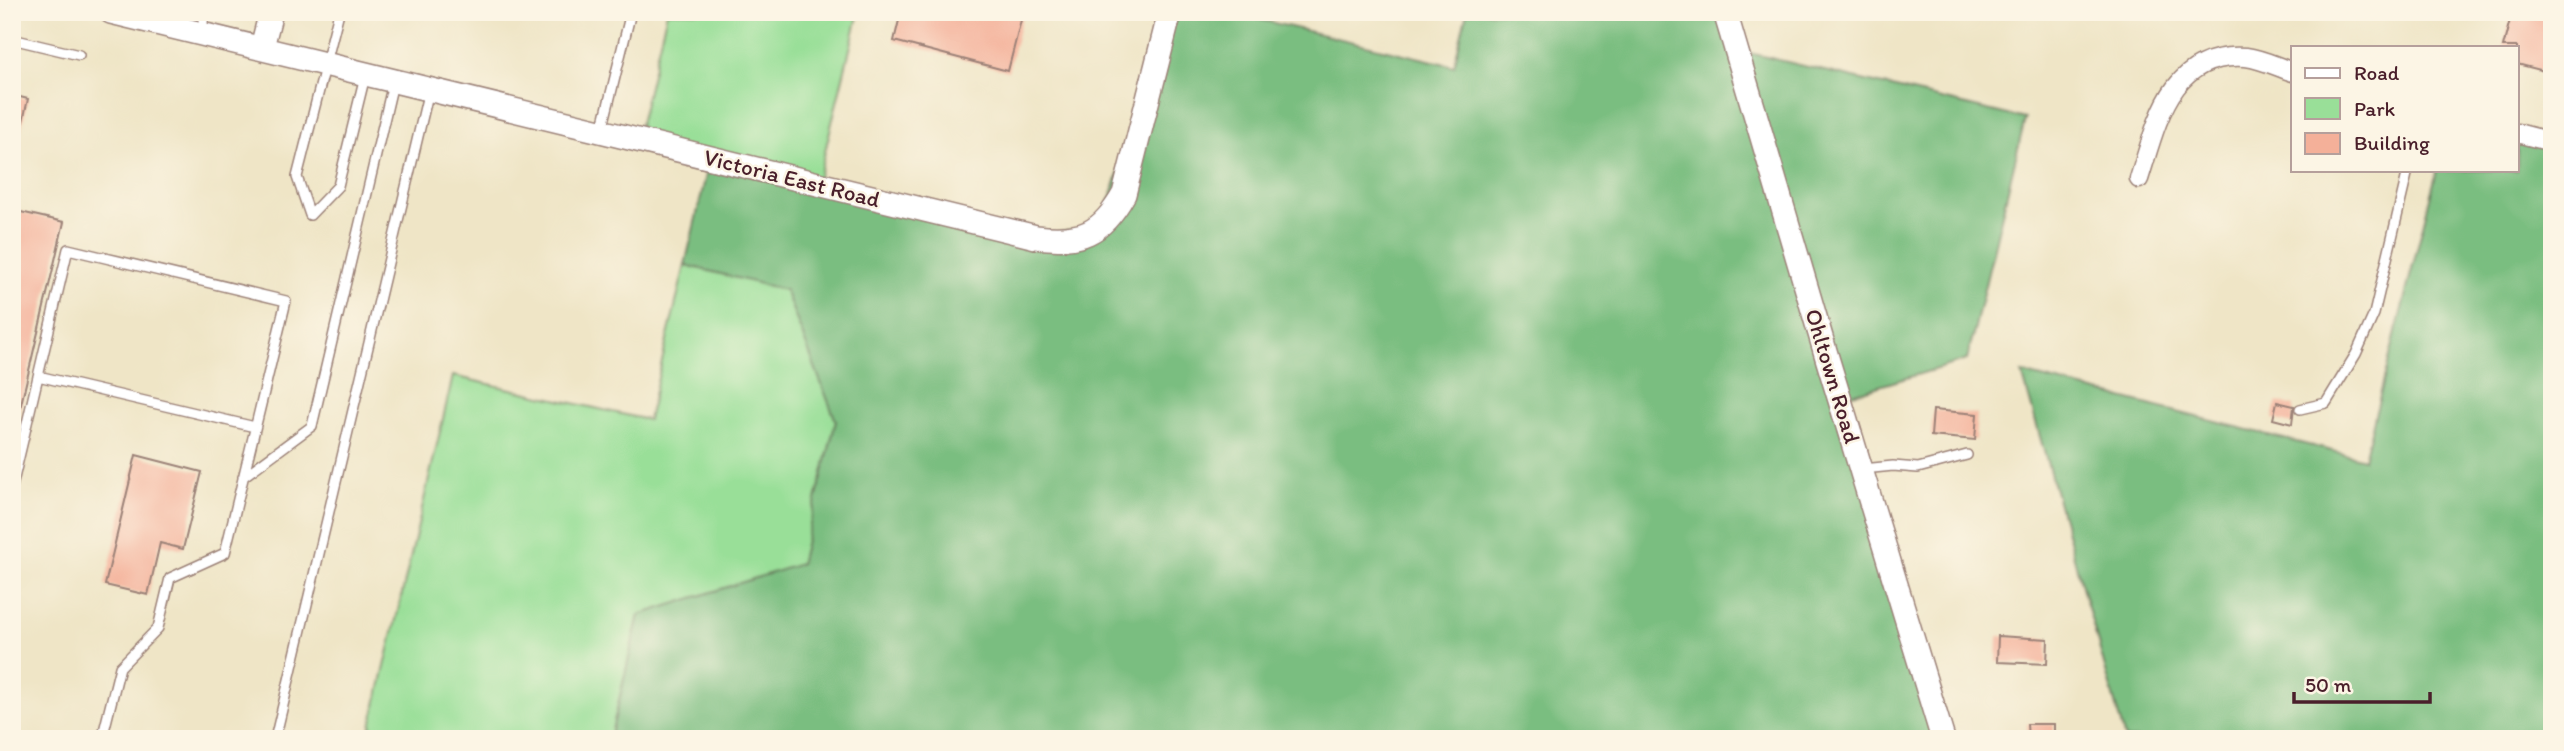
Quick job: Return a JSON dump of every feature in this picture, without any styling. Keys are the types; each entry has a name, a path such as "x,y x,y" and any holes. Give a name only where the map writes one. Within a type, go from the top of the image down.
{"street":[{"name":"Victoria East Road","path":"111,12 203,23 262,47 429,90 1036,237 1074,239 1102,225 1114,212 1124,194 1170,12"},
{"path":"262,47 271,12"},
{"name":"Ohltown Road","path":"1726,12 1943,739"},
{"path":"2139,180 2154,131 2171,90 2198,65 2224,57 2248,57 2291,71"},
{"path":"2518,133 2552,142"}],"lane":[{"path":"340,12 297,177 310,215 338,186 365,74"},
{"path":"602,132 631,12"},
{"path":"12,39 79,55"},
{"path":"243,477 312,426 393,81"},
{"path":"275,739 429,90"},
{"path":"2300,409 2326,403 2356,354 2374,314 2408,172"},
{"path":"12,486 68,250 286,301 225,553 170,578 159,628 120,667 102,739"},
{"path":"38,376 255,427"},
{"path":"1861,470 1893,466 1918,468 1967,455"}],"green space":[{"path":"667,12 859,12 817,184 636,140"},
{"path":"1170,12 1228,12 1454,66 1467,12 1725,12 1737,50 2025,119 1967,360 1839,398 1943,739 610,739 639,615 800,564 836,421 785,290 685,265 710,158 1036,237 1102,225"},
{"path":"2518,133 2552,142 2552,739 2125,739 2022,373 2364,459 2436,172 2518,172"},
{"path":"685,265 785,290 836,421 800,565 639,615 610,739 368,739 453,376 648,420"}],"building":[{"path":"901,12 1023,12 1008,71 894,41"},
{"path":"2512,12 2552,12 2552,73 2518,64 2518,46 2503,46"},
{"path":"12,95 28,99 18,143 12,142"},
{"path":"12,210 64,222 18,417 12,416"},
{"path":"2277,402 2294,406 2292,424 2273,419"},
{"path":"1933,410 1977,414 1975,440 1931,436"},
{"path":"136,455 202,472 183,549 160,543 148,595 105,585"},
{"path":"1998,636 2048,639 2047,664 1997,662"},
{"path":"2027,724 2054,724 2054,739 2028,739"}]}
